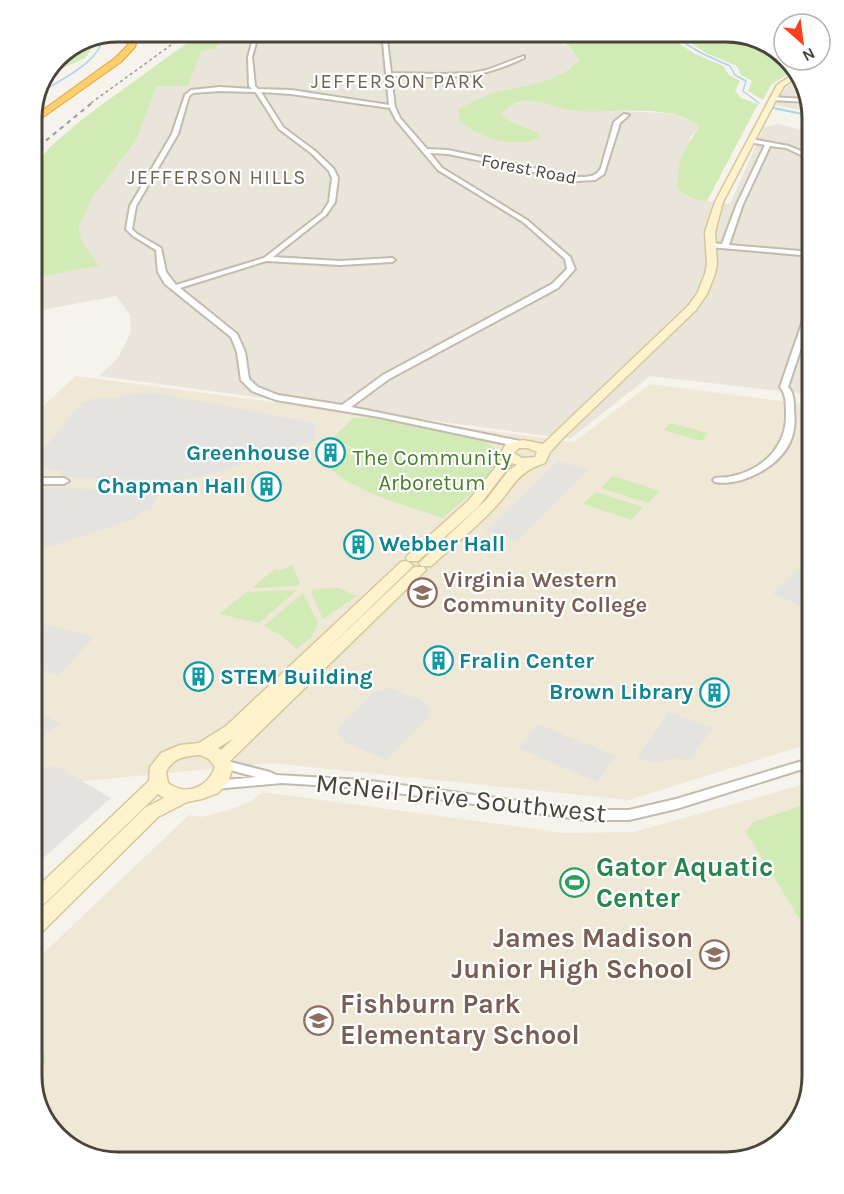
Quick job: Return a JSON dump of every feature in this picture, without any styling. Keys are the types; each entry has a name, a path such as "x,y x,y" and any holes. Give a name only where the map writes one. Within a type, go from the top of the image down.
{"highway":[{"path":"44,105 108,59 121,42"},
{"path":"42,115 118,60 131,47 132,42"}],"main road":[{"path":"222,762 473,504 508,456 510,447 532,446 561,433 692,308 710,274 712,221 719,202 772,98 781,85 791,78"},
{"path":"200,749 220,740 236,727 416,564 492,502 514,473 540,459 532,446"},
{"path":"508,456 529,463"},
{"path":"187,749 200,749 216,754 222,762 223,774 215,785 202,793 183,796 168,793 158,783 156,772 167,757 187,749"},
{"path":"42,894 158,783"},
{"path":"42,919 146,818 183,796"}],"street":[{"path":"255,42 250,69 252,86 281,128 322,160 332,170 335,178 332,202 324,214 266,259"},
{"path":"344,408 386,377 555,286 571,269 568,258 543,236 504,207 440,169 398,119 392,107 385,42"},
{"path":"388,74 475,75 500,69 522,57"},
{"path":"392,107 302,93 201,90 189,94 175,134 133,206 129,229 159,249 162,272 175,287 234,336 241,352 246,380 255,389 276,397 344,408 532,446"},
{"path":"772,98 799,100"},
{"name":"Forest Road","path":"427,151 448,152 560,176 595,178 604,168 617,122 626,115"},
{"path":"751,141 787,147 802,153"},
{"path":"725,246 740,204 768,143"},
{"path":"710,245 802,253"},
{"path":"175,287 266,259 340,263 392,260"},
{"path":"718,480 739,479 763,466 784,449 789,432 789,400 788,391 784,387 802,335"},
{"path":"483,436 501,446 508,456"},
{"path":"42,482 64,481"},
{"name":"McNeil Drive Southwest","path":"222,762 282,779"},
{"name":"McNeil Drive Southwest","path":"215,785 282,779 363,784 585,815 629,815 676,804 802,765"}],"shaded area":[{"path":"220,42 557,42 570,47 579,60 569,71 554,79 458,109 539,133 500,115 505,108 523,101 535,101 568,109 666,113 690,119 699,126 691,137 677,189 694,199 730,204 764,127 778,124 802,130 802,394 650,376 570,439 99,376 118,358 131,332 130,315 116,296 42,310 42,276 98,266 82,242 79,227 93,196 136,141 157,86 198,58 201,50 216,47"},
{"path":"793,83 801,110 775,105 782,91"},
{"name":"Virginia Western Community College","path":"76,376 574,442 650,384 802,404 802,746 629,800 272,763 42,785 42,407"},
{"path":"135,393 156,393 315,423 315,440 245,464 203,476 173,481 60,477 63,471 42,469 42,451 82,402 97,398 117,398"},
{"path":"558,461 589,470 517,542 485,531"},
{"path":"42,488 160,491 151,510 143,511 132,520 42,549"},
{"path":"802,566 802,607 773,594"},
{"path":"42,624 94,637 59,675 42,671"},
{"path":"389,688 421,700 429,708 429,713 428,718 387,760 346,743 338,732 341,724 373,693"},
{"path":"669,712 712,728 689,762 678,758 651,763 637,758"},
{"path":"42,714 60,724 42,738"},
{"path":"538,724 616,756 597,782 518,748"},
{"path":"58,767 111,798 42,859 42,768"},
{"name":"Fishburn Park Elementary School","path":"802,785 801,1086 792,1114 780,1130 764,1142 746,1149 726,1152 113,1152 84,1144 64,1130 52,1114 45,1096 42,1076 42,955 189,815 201,817 229,810 253,800 262,792 565,833 634,832"}],"green space":[{"path":"188,42 220,42 216,48 201,51 188,86 157,86 136,141 93,196 79,227 82,242 99,266 42,276 42,158 50,147 85,117"},
{"path":"558,42 677,42 695,54 723,66 729,75 740,81 735,91 741,98 758,104 707,201 694,199 677,189 680,159 699,126 686,118 654,112 568,110 541,102 523,101 513,104 501,115 511,122 539,133 540,138 519,143 487,137 460,121 458,109 493,93 550,79 570,68 579,60 571,48"},
{"path":"689,42 741,43 760,50 772,58 772,72 788,74 771,85 763,100 748,91 752,81 741,75 737,66 706,53"},
{"path":"93,46 85,58 61,69 80,52"},
{"name":"The Community Arboretum","path":"354,418 399,422 471,436 493,448 500,455 500,462 477,488 443,518 365,491 325,464 352,447 332,438"},
{"path":"671,423 708,433 701,441 663,430"},
{"path":"613,476 660,491 648,503 601,488"},
{"path":"596,492 643,507 631,520 583,504"},
{"path":"292,565 300,583 297,586 252,588 275,569 282,570"},
{"path":"339,588 357,596 323,619 311,592 314,589"},
{"path":"297,590 259,623 219,614 247,592"},
{"path":"303,593 318,623 312,636 297,649 282,636 264,626"},
{"path":"802,805 802,923 746,832 753,822"},
{"path":"42,1050 46,1059 42,1072"}],"waterway":[{"path":"683,42 730,66 735,75 746,81 743,91 759,103"},
{"path":"49,88 87,62 101,44"},
{"path":"773,108 802,114"}],"railway":[{"path":"91,103 175,42"},
{"path":"42,144 93,102"}],"place":[{"name":"Greenhouse","path":"331,453"},
{"name":"Chapman Hall","path":"267,486"},
{"name":"Webber Hall","path":"358,544"},
{"name":"Virginia Western Community College","path":"422,593"},
{"name":"Fralin Center","path":"438,661"},
{"name":"STEM Building","path":"199,677"},
{"name":"Brown Library","path":"714,692"},
{"name":"Gator Aquatic Center","path":"575,883"},
{"name":"James Madison Junior High School","path":"714,954"},
{"name":"Fishburn Park Elementary School","path":"319,1020"}],"district":[{"name":"JEFFERSON PARK","path":"398,81"},
{"name":"JEFFERSON HILLS","path":"217,177"}]}
